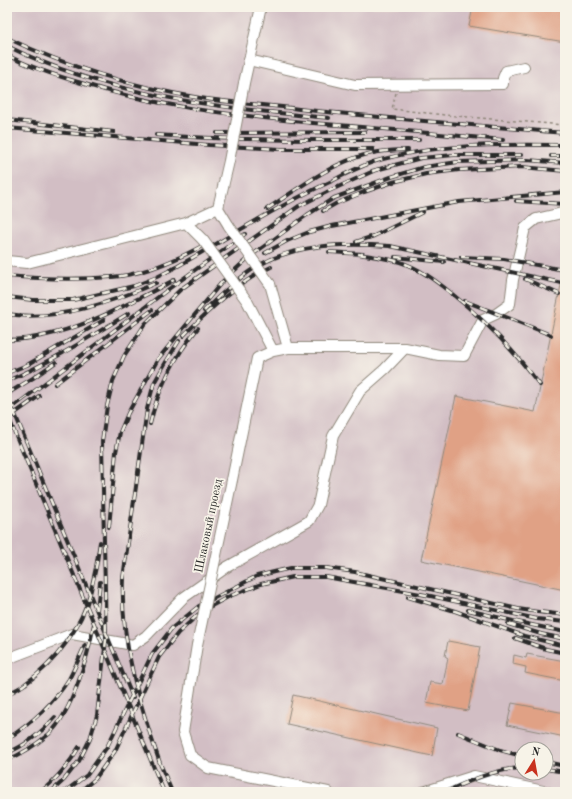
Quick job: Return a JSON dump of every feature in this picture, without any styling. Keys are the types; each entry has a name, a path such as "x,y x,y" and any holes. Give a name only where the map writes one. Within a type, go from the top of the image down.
{"street":[{"path":"261,7 218,208 270,284 288,348"},
{"path":"249,60 355,85 503,84 503,78 506,71 524,68"},
{"path":"7,261 27,264 186,223 218,208"},
{"name":"Шлаковый проезд","path":"328,792 208,768 190,755 183,732 197,645 257,358 273,351 288,348 405,348 439,355 464,356 482,320 496,314 510,304 513,280 525,228 536,219 562,213 565,214"},
{"path":"186,223 203,240 247,301 273,351"},
{"path":"7,659 72,634 133,645 146,636 183,598 227,567 309,520 318,505 333,436 360,391 385,369 405,348"},
{"path":"423,792 441,789 474,776 548,792"}],"path":[{"path":"398,84 392,109 565,125"}],"shaded area":[{"path":"7,7 565,7 565,792 7,792"}],"building":[{"path":"473,7 565,7 565,42 469,26"},
{"path":"562,280 565,281 565,590 421,560 456,396 535,412"},
{"path":"448,641 480,647 468,711 426,703 430,682 443,684 448,658 445,656"},
{"path":"527,654 565,661 565,681 525,673 526,667 513,664 514,655 526,658"},
{"path":"293,695 437,728 432,756 287,724"},
{"path":"512,703 565,713 565,737 507,725"}],"railway":[{"path":"7,38 53,58 101,75 150,88 200,98 366,116 565,133"},
{"path":"7,46 46,63 85,77 165,97 205,104 329,118"},
{"path":"7,55 60,77 107,91 194,109 283,120 503,140"},
{"path":"7,120 114,132"},
{"path":"7,128 209,145 281,149 373,149"},
{"path":"217,133 365,132"},
{"path":"156,135 254,139 419,140"},
{"path":"7,297 33,300 73,300 134,286 157,277 178,266 293,200 373,162 396,156 442,148 489,145 559,145"},
{"path":"267,209 303,185 341,163 373,153 408,150"},
{"path":"372,171 421,158 454,155 521,155"},
{"path":"551,156 565,156"},
{"path":"109,527 116,452 120,432 128,413 158,359 222,282 248,258 307,215 334,198 391,177 424,167 458,162 527,160 565,163"},
{"path":"323,211 337,203 364,192 393,182 426,174 459,170 522,167 565,171"},
{"path":"51,792 64,780 79,761 90,739 97,715 106,640 102,441 107,406 113,381 124,356 145,324 181,289 299,206 378,169"},
{"path":"265,253 287,241 309,232 332,226 459,202 565,192"},
{"path":"516,201 565,204"},
{"path":"356,242 374,236 423,212"},
{"path":"8,411 170,288 245,234"},
{"path":"7,276 73,279 124,276 160,266 204,245"},
{"path":"204,311 240,278 268,260 302,250 337,245 390,246 562,283"},
{"path":"329,252 363,254"},
{"path":"358,254 400,262 421,271 445,288 464,303 487,325 520,360 540,385"},
{"path":"395,257 444,262"},
{"path":"461,257 504,259 564,270"},
{"path":"183,336 213,307 235,289 271,267"},
{"path":"525,279 559,294"},
{"path":"7,340 51,334 72,328 114,311 174,280"},
{"path":"7,314 26,316 64,313 83,309 121,297 156,283"},
{"path":"465,301 551,335"},
{"path":"55,384 152,310"},
{"path":"7,381 54,358 129,313"},
{"path":"7,373 27,365 104,320"},
{"path":"150,424 153,411 168,373 198,328"},
{"path":"161,766 139,697 128,650 123,602 123,578 147,409 154,383 179,341"},
{"path":"7,394 56,362"},
{"path":"7,395 133,698"},
{"path":"11,416 39,396"},
{"path":"7,414 164,792"},
{"path":"7,695 23,685 47,665 66,643 74,630 87,604 100,542"},
{"path":"64,792 87,775 107,747 152,654 172,628 199,606 257,576 291,568 326,568 355,572 518,609 545,613"},
{"path":"79,792 95,779 115,751 159,657 178,633 202,611 230,596 261,584 293,577 326,577 426,595 537,619 565,622"},
{"path":"97,610 100,582"},
{"path":"408,597 455,611 524,636 565,646"},
{"path":"468,610 565,632"},
{"path":"540,612 565,615"},
{"path":"7,760 34,745 49,734 58,724 72,698 78,682 88,651 94,624"},
{"path":"508,624 541,634 565,639"},
{"path":"515,638 546,649 565,653"},
{"path":"7,739 33,720 56,697 69,679 85,645"},
{"path":"7,753 33,738 55,717"},
{"path":"458,733 500,750 514,754"},
{"path":"41,792 62,771 79,747"},
{"path":"159,761 172,792"},
{"path":"554,764 565,766"},
{"path":"445,792 492,773 514,769"},
{"path":"554,770 565,772"}]}
